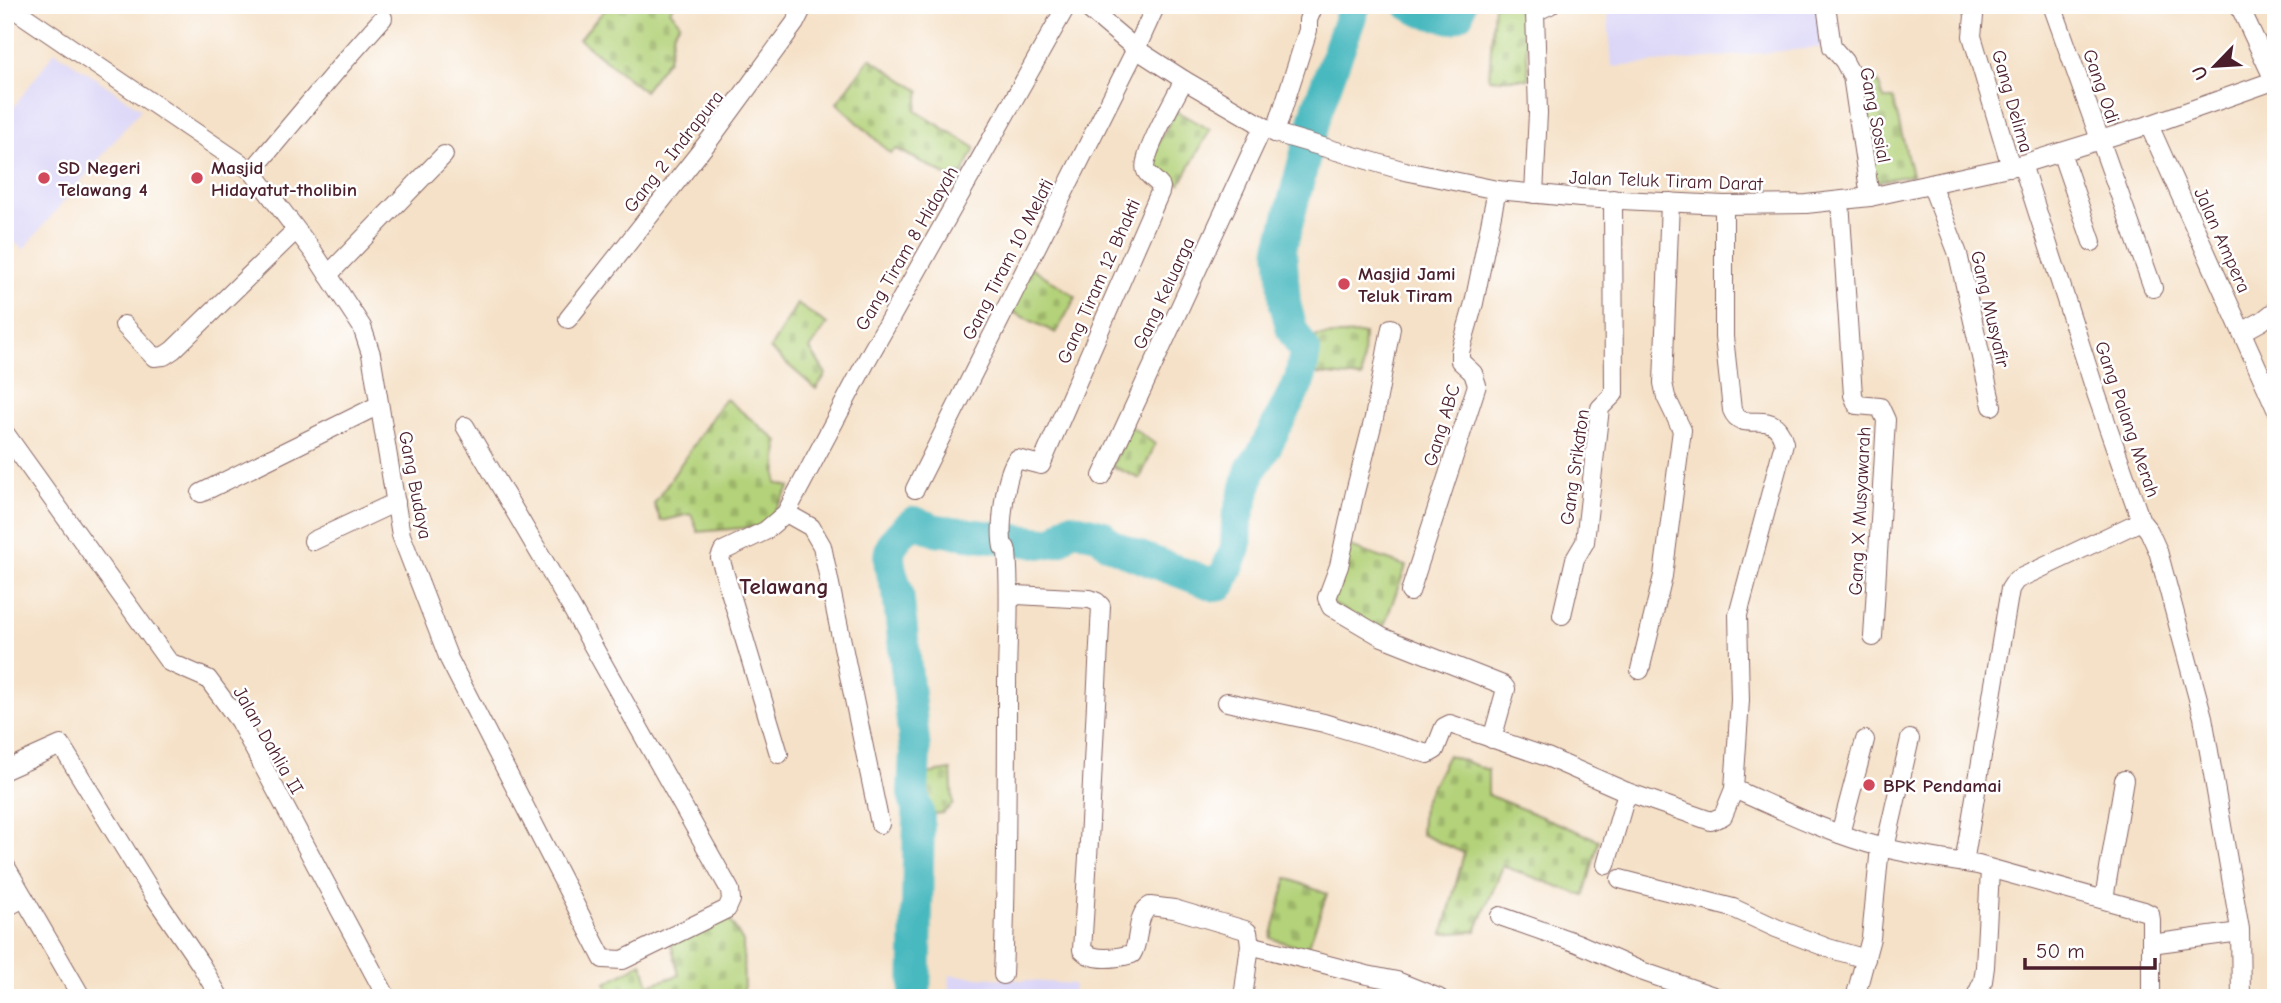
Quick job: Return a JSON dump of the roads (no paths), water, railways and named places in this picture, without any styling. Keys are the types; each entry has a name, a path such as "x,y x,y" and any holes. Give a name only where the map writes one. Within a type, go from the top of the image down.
{"street":[{"name":"Gang Budaya","path":"8,5 253,171 362,327 371,354 401,535 449,659 603,959 622,960 727,909 731,900 730,890 578,619 465,426"},
{"name":"Gang 2 Indrapura","path":"568,319 711,138 795,23 804,5"},
{"name":"Gang Tiram 8 Hidayah","path":"786,513 868,358 1067,5"},
{"name":"Jalan Teluk Tiram Darat","path":"1084,5 1136,48 1269,130 1405,171 1497,190 1534,194 1724,205 1840,201 1870,197 2017,166 2150,125 2275,80"},
{"name":"Gang Tiram 10 Melati","path":"915,489 1156,5"},
{"name":"Gang Keluarga","path":"1102,476 1269,130 1308,30 1308,20 1314,5"},
{"path":"1534,194 1538,113 1535,12 1550,5"},
{"name":"Gang Sosial","path":"1826,5 1832,47 1852,76 1870,197"},
{"name":"Gang Delima","path":"1972,5 1972,36 2017,166"},
{"name":"Gang Odi","path":"2052,5 2153,288"},
{"path":"2239,5 2275,80"},
{"path":"253,171 383,18"},
{"name":"Gang Tiram 12 Bhakti","path":"1010,600 1007,552 1002,538 1007,489 1015,461 1017,459 1041,465 1160,192 1161,187 1145,171 1144,165 1155,136 1184,80"},
{"name":"Jalan Ampera","path":"2150,125 2276,409"},
{"path":"2061,152 2092,242"},
{"path":"328,275 444,155"},
{"name":"Gang Palang Merah","path":"1964,863 2009,593 2013,583 2141,521 2017,166"},
{"name":"Gang Musyafir","path":"1931,184 1958,254 1992,406"},
{"name":"Gang ABC","path":"1410,592 1477,385 1473,373 1460,361 1460,352 1474,303 1497,190"},
{"name":"Gang Srikaton","path":"1562,615 1575,559 1585,542 1600,408 1614,394 1614,199"},
{"name":"Gang X Musyawarah","path":"1840,201 1853,395 1857,405 1880,407 1886,420 1873,637"},
{"path":"1640,670 1663,576 1682,430 1666,397 1663,383 1670,202"},
{"path":"1227,702 1324,723 1428,754 1435,750 1444,727 1450,724 1547,757 1626,792 1711,821 1723,816 1734,789 1740,700 1738,615 1784,443 1777,427 1772,423 1742,421 1734,416 1732,410 1724,337 1724,205"},
{"path":"124,324 154,357 164,356 296,230"},
{"path":"2242,332 2276,310"},
{"path":"1391,328 1374,418 1339,566 1327,598 1328,603 1382,637 1503,685 1506,689 1492,739"},
{"path":"201,494 379,405"},
{"name":"Jalan Dahlia II","path":"5,433 169,662 208,679 239,722 387,998"},
{"path":"313,541 396,502"},
{"path":"779,754 720,558 723,551 765,531 786,513 811,527 822,546 880,824"},
{"path":"2141,521 2158,551 2203,717 2240,932 2241,998"},
{"path":"1003,975 1010,600 1017,595 1090,599 1101,606 1082,950 1086,955 1103,958 1132,954 1142,913 1150,906 1174,909 1245,930 1248,932 1250,946 1243,998"},
{"path":"1855,998 1871,938 1882,847 1910,739"},
{"path":"1840,834 1865,740"},
{"path":"5,770 61,745 220,998"},
{"path":"2104,899 2124,780"},
{"path":"1734,789 1840,834 1882,847 1978,865 2136,908 2150,915 2151,989"},
{"path":"1606,865 1626,792"},
{"path":"5,864 82,998"},
{"path":"1975,998 1983,981 1985,967 1990,870"},
{"path":"1620,879 1733,908 1776,929 1866,959"},
{"path":"5,908 24,898"},
{"path":"1500,916 1719,998"},
{"path":"2151,944 2240,932"},
{"path":"1250,946 1397,981 1438,998"}],"waterway":[{"path":"915,998 919,817 913,793 915,751 898,593 889,561 892,546 914,522 936,530 1043,543 1057,541 1071,528 1101,535 1108,543 1132,554 1217,586 1221,584 1236,548 1237,520 1251,469 1262,454 1300,380 1305,351 1292,330 1285,304 1281,248 1318,107 1355,5"},
{"path":"1410,5 1424,12 1451,18 1458,14 1460,5"}],"place":[{"name":"SD Negeri Telawang 4","path":"44,178"},
{"name":"Masjid Hidayatut-tholibin","path":"197,178"},
{"name":"Masjid Jami Teluk Tiram","path":"1344,284"},
{"name":"BPK Pendamai","path":"1869,785"}],"district":[{"name":"Telawang","path":"784,586"}]}
